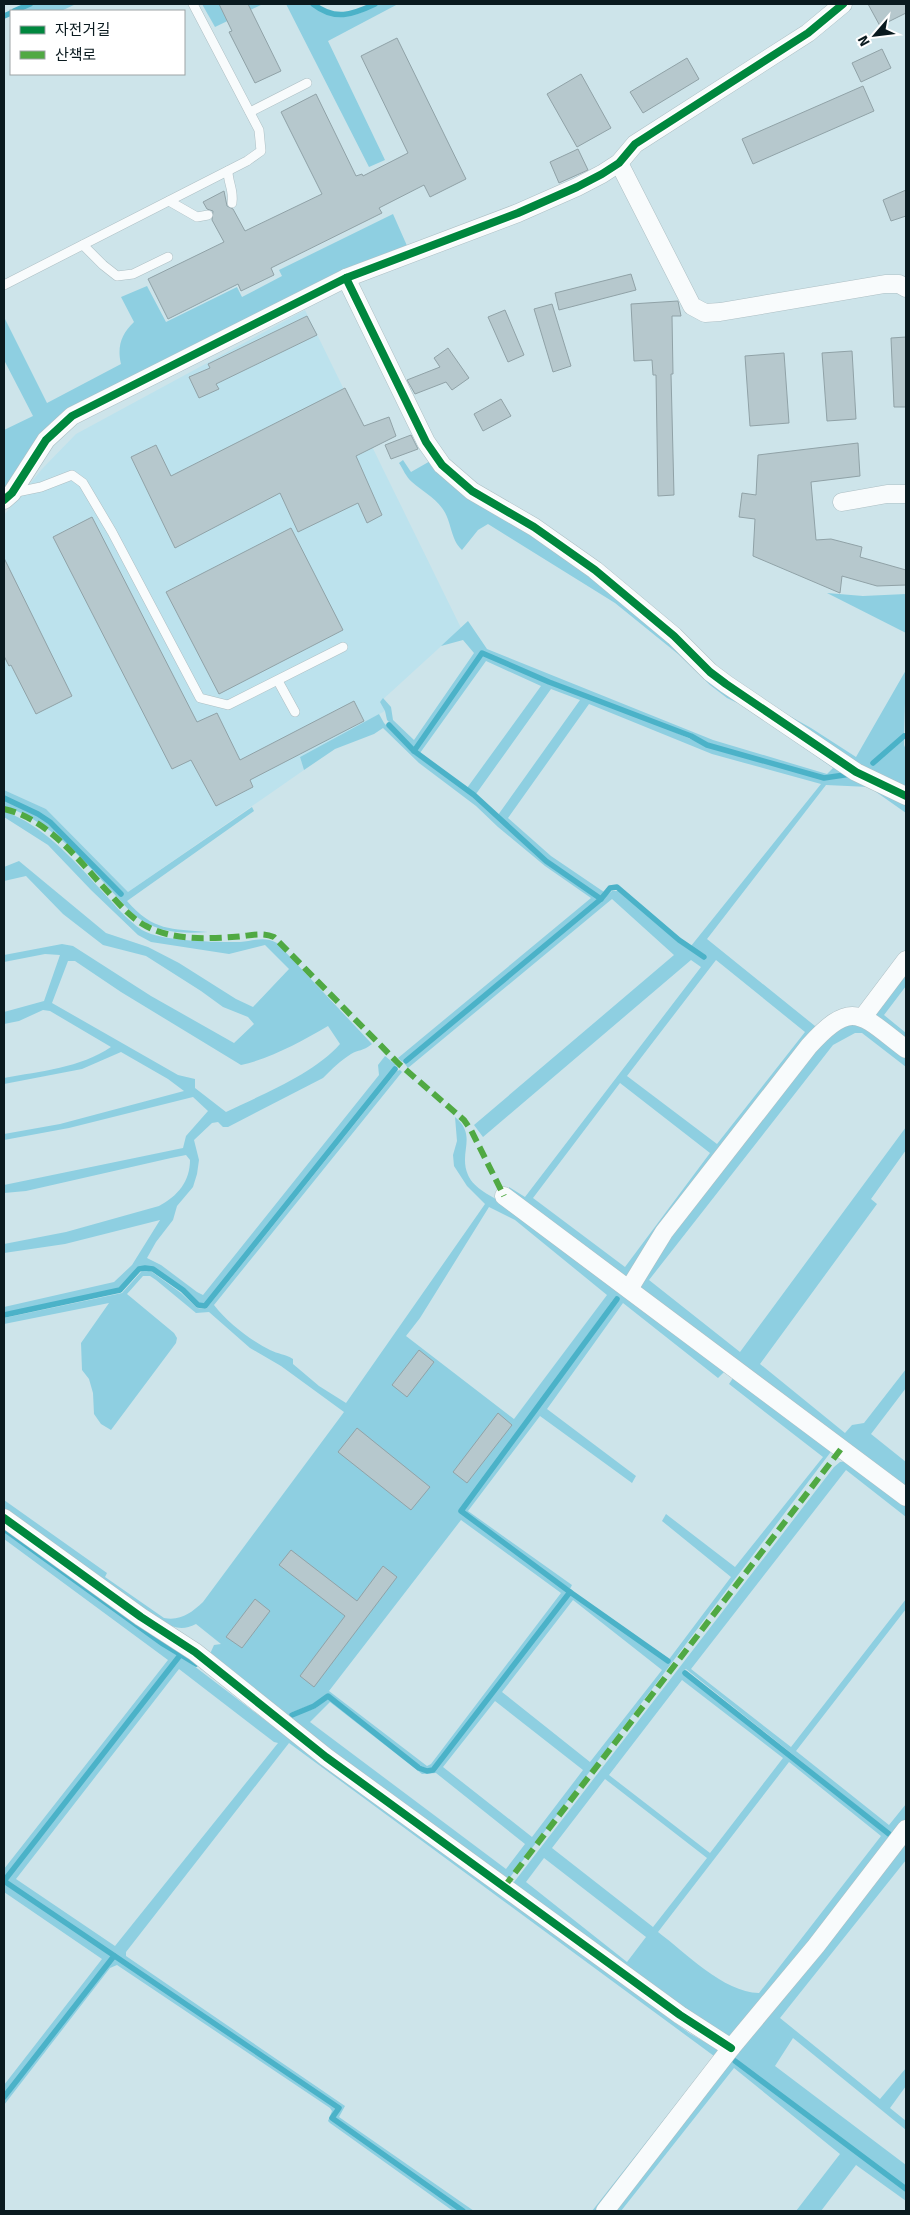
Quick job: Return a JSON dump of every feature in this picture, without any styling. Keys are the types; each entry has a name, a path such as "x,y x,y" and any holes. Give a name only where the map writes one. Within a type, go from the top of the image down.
{"street":[{"path":"8,496 46,440 72,416 346,278 518,213 602,174 619,163 634,144 808,33 843,4"},
{"path":"619,163 692,306 705,313 885,284 899,284 906,288"},
{"path":"346,278 426,442 442,465 472,491 534,527 615,585 674,636 710,672 726,684 856,772 906,796"},
{"path":"842,502 886,494 906,494"},
{"path":"863,1017 906,960"},
{"path":"629,1289 664,1232 809,1046 833,1021 845,1016 863,1017 906,1049"},
{"path":"504,1196 906,1497"},
{"path":"4,1518 141,1617 195,1652 326,1758 680,2015 731,2048"},
{"path":"605,2211 731,2048 816,1946 906,1829"}],"lane":[{"path":"4,285 228,171 247,161 261,150 259,130 193,4"},
{"path":"250,112 307,83"},
{"path":"228,171 228,178 234,191 232,203"},
{"path":"169,201 197,217 208,215"},
{"path":"84,245 103,265 117,276 133,274 168,257"},
{"path":"8,496 41,487 72,475 83,483 112,532 194,690 200,698 228,705 344,647"},
{"path":"278,681 295,712"}],"shaded area":[{"path":"33,4 76,4 63,10 19,10"},
{"path":"202,4 263,4 215,27"},
{"path":"286,4 311,4 320,11 335,16 358,14 378,4 398,4 328,41 385,160 369,167"},
{"path":"393,214 408,248 69,412 4,490 4,430 33,416 4,360 4,317 47,403 121,364 121,341 126,331 134,322 121,297 147,286 166,322 237,287 242,297 282,276 279,270"},
{"path":"305,310 461,628 380,702 385,711 300,757 304,770 128,892 46,809 4,790 4,515 42,469 76,434"},
{"path":"403,460 411,472 432,460 572,560 850,773 824,777 709,744 691,735 481,651 414,748 387,720 380,702 383,698 391,707 393,720 414,740 474,653 463,640 441,646 468,621 487,649 713,740 827,774 833,768 748,708 727,698 710,685 678,654 615,603 488,524 478,530 462,550 455,541 448,518 442,508 408,478 399,463"},
{"path":"827,593 863,596 906,594 906,633"},
{"path":"483,655 549,684 649,721 707,746 825,780 855,775 906,800 906,813 869,787 826,785 707,939 820,1030 626,1279 509,1194 509,1187 525,1197 701,967 691,960 483,1137 474,1125 674,955 612,899 408,1068 405,1064 612,891 619,891 682,945 705,960 707,956 691,946 821,784 712,754 589,704 508,818 551,856 604,892 601,897 547,859 498,815 580,700 551,689 476,794 467,788 541,686 486,661 420,753 416,750","holes":["716,960 805,1032 717,1144 627,1076","620,1083 710,1153 625,1267 533,1198"]},
{"path":"906,670 904,745 906,750 906,792 856,770 729,682 811,728 856,757"},
{"path":"379,714 384,723 414,754 473,796 546,862 599,899 402,1062 398,1058 591,898 545,866 476,806 419,763 383,728 374,734 335,749 304,770 300,757"},
{"path":"4,790 46,809 128,892 252,807 254,811 127,901 145,918 163,927 208,932 188,933 151,926 134,915 75,852 59,838 24,814 4,806 4,800 38,816 50,824 120,895 122,893 51,821 39,813 4,797"},
{"path":"4,811 18,817 45,834 142,930 163,937 190,941 240,942 263,939 277,943 372,1044 354,1052 336,1065 323,1078 228,1127 223,1127 218,1122 212,1123 194,1140 199,1160 193,1187 177,1206 173,1220 156,1242 147,1258 161,1265 197,1292 203,1295 379,1075 378,1065 385,1056 396,1065 205,1305 199,1304 184,1289 154,1268 145,1266 139,1268 120,1289 4,1313 4,1307 114,1282 132,1265 160,1220 65,1244 4,1253 4,1244 66,1232 159,1206 172,1198 182,1187 188,1175 190,1160 186,1155 26,1191 4,1193 4,1185 183,1148 186,1136 208,1111 193,1097 69,1128 4,1140 4,1134 60,1124 184,1091 168,1079 121,1052 82,1069 4,1084 4,1078 73,1064 86,1060 111,1047 50,1011 43,1010 19,1021 4,1024 4,1012 44,1001 60,955 45,954 4,962 4,955 62,944 73,946 151,996 234,1043 254,1024 248,1017 223,1007 146,956 103,945 63,914 26,876 4,881 4,867 19,861 106,933 148,947 253,1007 289,969 265,945 229,954 151,942 138,935 48,845 4,817","holes":["68,961 75,961 121,992 241,1065 275,1054 328,1026 340,1044 329,1055 302,1074 226,1112 195,1088 195,1079 178,1075 52,1003"]},
{"path":"906,969 906,986 884,1015 906,1033 906,1045 876,1022 873,1013"},
{"path":"853,1021 906,1055 906,1067 862,1033 855,1033 833,1045 649,1280 740,1352 906,1127 906,1150 871,1199 877,1204 760,1364 845,1433 852,1425 864,1423 906,1369 906,1388 871,1434 906,1462 906,1492 640,1288 669,1235 814,1046"},
{"path":"400,1070 402,1072 214,1305 233,1325 262,1346 293,1359 293,1364 319,1386 346,1403 485,1204 467,1186 454,1166 453,1155 457,1141 455,1117 462,1124 467,1138 466,1167 468,1175 474,1184 504,1204 727,1369 718,1378 623,1303 547,1409 636,1476 632,1483 540,1416 468,1511 572,1585 570,1589 463,1511 619,1300 615,1297 459,1512 568,1592 434,1767 428,1769 419,1765 328,1694 313,1704 290,1713 293,1716 316,1708 328,1698 418,1769 427,1772 433,1771 570,1594 667,1662 731,1577 662,1521 666,1514 735,1567 823,1457 729,1384 735,1375 833,1449 508,1880 357,1774 209,1656 214,1645 221,1644 196,1624 179,1628 162,1622 4,1508 4,1500 107,1573 105,1577 164,1618 181,1617 194,1610 203,1602 344,1412 281,1366 250,1348 209,1312 196,1313 156,1280 150,1276 143,1276 127,1294 174,1333 177,1338 176,1343 111,1430 101,1424 94,1414 93,1393 89,1379 82,1370 81,1343 109,1303 4,1324 4,1318 122,1293 145,1270 152,1272 181,1293 197,1308 206,1309 397,1071","holes":["489,1207 515,1220 607,1295 514,1419 406,1336 420,1318","461,1520 561,1593 431,1764 427,1766 329,1691","573,1600 662,1670 590,1762 502,1692","495,1701 583,1770 532,1837 443,1767","330,1702 422,1774 436,1773 525,1844 506,1869 310,1722"]},
{"path":"847,1461 906,1504 906,1517 846,1470 691,1669 791,1747 906,1599 906,1609 796,1751 889,1825 906,1804 906,1823 733,2035 721,2035 511,1886 834,1467 840,1462","holes":["686,1669 892,1834 891,1836 683,1674 683,1671","682,1680 783,1758 710,1853 609,1775","789,1762 881,1836 759,1993 745,1991 732,1986 705,1970 658,1932","605,1779 707,1858 653,1927 552,1848","544,1858 646,1937 627,1962 526,1882"]},
{"path":"4,1523 96,1590 164,1637 191,1653 331,1766 686,2024 717,2042 723,2052 719,2058 599,2211 592,2211 714,2056 289,1743 126,1952 126,1956 345,2106 339,2117 474,2211 466,2211 334,2118 340,2107 6,1881 181,1656 329,1769 689,2033 717,2049 331,1767 191,1658 164,1642 4,1527","holes":["179,1669 274,1742 278,1743 115,1946 16,1879"]},
{"path":"4,1530 162,1645 179,1654 4,1880 4,1869 168,1660 4,1539"},
{"path":"906,1837 906,1860 780,2018 880,2099 906,2068 906,2086 890,2108 906,2121 906,2130 793,2038 775,2066 906,2165 906,2201 856,2165 821,2211 796,2211 840,2154 734,2068 621,2211 609,2211"},
{"path":"4,1883 112,1956 4,2094 4,2085 102,1959 4,1892"},
{"path":"115,1958 337,2108 331,2119 461,2211 453,2211 330,2123 328,2121 332,2111 330,2108 117,1965 110,1968 4,2105 4,2099"}],"building":[{"path":"219,4 248,4 281,71 255,83 229,32 232,31"},
{"path":"868,4 906,4 906,13 880,26"},
{"path":"397,38 466,179 430,197 424,185 379,208 382,213 271,268 274,275 241,291 238,284 168,319 148,279 224,242 212,220 213,211 207,209 203,202 224,191 227,206 233,209 245,231 322,194 281,112 316,94 356,176 362,174 363,176 408,153 361,56"},
{"path":"882,49 891,68 861,82 852,63"},
{"path":"687,58 699,79 643,113 630,92"},
{"path":"581,74 611,128 577,147 547,94"},
{"path":"863,86 874,111 753,164 742,139"},
{"path":"578,149 588,170 559,183 550,162"},
{"path":"906,190 906,216 891,221 883,200"},
{"path":"631,274 636,290 559,310 555,293"},
{"path":"678,301 681,316 672,316 673,374 671,374 674,495 658,496 656,375 653,375 652,360 634,361 631,304"},
{"path":"552,304 571,366 553,372 534,309"},
{"path":"505,310 524,355 508,362 488,317"},
{"path":"307,316 317,335 216,384 219,389 199,398 189,377 210,368 208,364"},
{"path":"906,337 906,407 894,407 891,338"},
{"path":"448,348 469,378 452,390 446,382 415,394 407,380 440,367 434,358"},
{"path":"852,351 856,419 827,421 822,353"},
{"path":"784,353 789,423 750,426 745,356"},
{"path":"345,388 364,426 389,417 396,436 356,456 382,515 367,523 358,503 298,532 280,493 175,548 131,457 156,445 171,476"},
{"path":"501,399 511,416 483,431 474,414"},
{"path":"411,435 418,449 391,459 385,445"},
{"path":"858,443 860,476 811,482 816,540 831,539 862,547 860,557 906,570 906,585 877,586 842,576 840,593 753,556 755,519 739,517 742,493 756,495 758,455"},
{"path":"92,517 197,722 217,713 240,760 354,701 364,721 250,780 253,787 216,806 191,760 172,769 53,537"},
{"path":"291,528 343,630 219,694 166,592"},
{"path":"4,558 72,696 36,714 11,665 9,666 4,656"},
{"path":"419,1350 434,1362 407,1397 392,1385"},
{"path":"498,1413 512,1425 467,1483 453,1472"},
{"path":"357,1428 430,1487 411,1510 338,1452"},
{"path":"291,1550 357,1601 383,1566 397,1577 314,1687 300,1676 345,1616 279,1565"},
{"path":"255,1599 270,1611 242,1648 226,1637"}],"waterway":[{"path":"16,10 30,4"},
{"path":"313,4 329,13 344,15 375,4"},
{"path":"4,16 10,13"},
{"path":"414,751 482,653 549,682 691,736 707,745 824,778 851,774"},
{"path":"389,725 414,751 474,795 546,861 601,899 406,1061"},
{"path":"873,763 904,736"},
{"path":"4,798 38,814 50,822 121,894"},
{"path":"601,899 610,888 617,887 679,940 704,957"},
{"path":"4,1315 120,1290 139,1269 145,1268 153,1269 183,1290 198,1305 205,1306 395,1069"},
{"path":"570,1592 461,1511 617,1299"},
{"path":"4,1529 163,1644 196,1664"},
{"path":"292,1715 314,1706 328,1696 419,1768 427,1771 433,1770 570,1592 668,1661"},
{"path":"181,1654 4,1881 339,2108 332,2118 463,2211"},
{"path":"685,1673 889,1834"},
{"path":"4,2097 114,1956"},
{"path":"735,2061 906,2189"}],"marked path":[{"path":"4,809 20,814 49,832 75,855 126,911 136,920 156,931 188,938 221,938 258,934 274,937 399,1064 464,1120 471,1130 504,1196"},
{"path":"504,1887 841,1449"}],"cycle path":[{"path":"4,500 12,493 46,440 72,416 346,278 518,213 602,174 619,163 635,144 808,33 843,4"},
{"path":"346,278 426,442 442,465 472,491 534,527 595,570 674,636 710,672 726,684 856,772 906,796"},
{"path":"4,1518 141,1617 195,1652 326,1757 680,2015 731,2048"}]}
